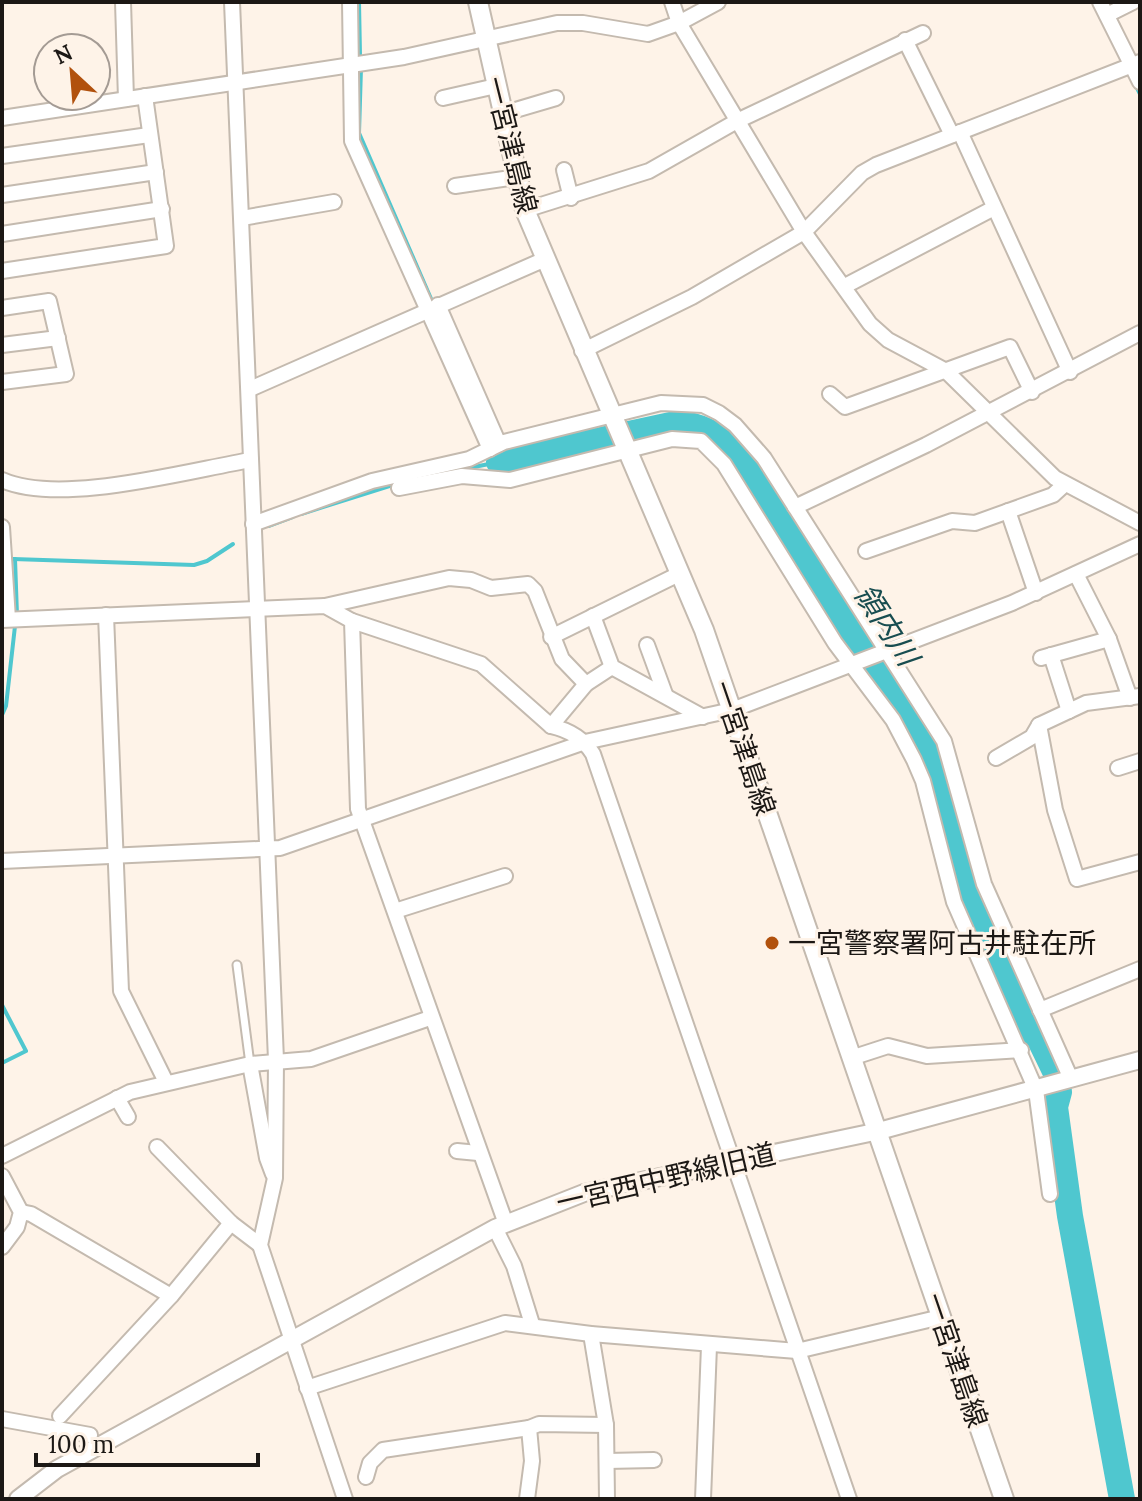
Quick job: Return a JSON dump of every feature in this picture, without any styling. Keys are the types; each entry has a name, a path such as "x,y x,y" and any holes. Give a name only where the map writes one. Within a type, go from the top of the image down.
{"main road":[{"name":"一宮津島線","path":"478,2 525,210 543,260 704,630 1004,1499"}],"street":[{"path":"123,2 126,99"},
{"path":"232,2 276,1060 275,1178 260,1245 345,1499"},
{"path":"350,2 352,141 494,446"},
{"path":"672,2 679,23 804,232 870,324 888,340 946,371 1065,484 1140,523"},
{"path":"2,118 352,64 486,40 557,23 583,23 648,34 679,23 718,2"},
{"path":"1133,2 1103,8 1136,64 1140,82"},
{"path":"525,210 649,171 737,121 923,33"},
{"path":"905,40 994,208 1070,372"},
{"path":"582,351 692,297 804,232 862,173 1136,64"},
{"path":"443,98 496,86"},
{"path":"2,271 166,246 145,96"},
{"path":"502,114 556,98"},
{"path":"2,156 149,135"},
{"path":"564,170 571,198"},
{"path":"2,195 156,172"},
{"path":"455,186 517,177"},
{"path":"242,218 334,202"},
{"path":"845,286 994,208"},
{"path":"2,234 162,209"},
{"path":"250,389 543,260"},
{"path":"2,308 49,301 66,374 2,382"},
{"path":"795,507 1032,392 1140,333"},
{"path":"2,345 58,338"},
{"path":"830,394 845,407 1010,347 1032,392"},
{"path":"253,524 372,481 469,459 494,446 611,414 681,402 703,405 719,413 749,439 944,741 984,884 1071,1079"},
{"path":"399,488 462,476 510,480 672,439 701,441 724,464 852,665 893,720 914,760 923,781 954,902 1036,1090 1050,1194"},
{"path":"2,480 41,491 72,491 251,460"},
{"path":"866,551 952,521 975,523 1053,495 1065,484"},
{"path":"1008,511 1036,593"},
{"path":"2,527 5,619 325,606 449,578 471,580 491,588 528,584 535,591 562,659 586,684"},
{"path":"2,861 268,851 363,822 585,742 732,710 888,653 1036,593 1140,544"},
{"path":"551,637 679,574"},
{"path":"996,758 1032,737 1039,725 1086,703 1135,697 1076,574"},
{"path":"325,606 352,621 481,664 551,726 564,729 585,742 593,754 849,1499"},
{"path":"106,615 121,991 166,1082"},
{"path":"593,616 612,667 703,717"},
{"path":"352,621 358,809 478,1153 532,1324"},
{"path":"1069,711 1046,656 1109,639"},
{"path":"647,645 665,694"},
{"path":"551,726 586,684 612,667"},
{"path":"1039,725 1055,810 1077,879 1140,862"},
{"path":"1118,768 1140,761"},
{"path":"395,911 505,876"},
{"path":"1040,1010 1140,969"},
{"path":"2,1156 117,1098 166,1082 250,1064 311,1059 430,1018"},
{"path":"851,1058 888,1046 927,1056 1021,1050"},
{"name":"一宮西中野線旧道","path":"18,1499 57,1469 500,1226 584,1193 879,1131 1140,1060"},
{"path":"250,1064 267,1158 275,1178"},
{"path":"117,1098 128,1117"},
{"path":"157,1147 231,1223 260,1245"},
{"path":"457,1151 478,1153"},
{"path":"2,1176 21,1212 17,1227 2,1247"},
{"path":"21,1212 31,1214 171,1296"},
{"path":"60,1416 171,1296 231,1223"},
{"path":"307,1388 505,1323 709,1346 797,1351 941,1317"},
{"path":"591,1334 606,1425 607,1499"},
{"path":"703,1499 709,1346"},
{"path":"2,1419 90,1435"},
{"path":"366,1477 370,1463 383,1450 539,1424 606,1425"},
{"path":"527,1499 532,1461 529,1428"},
{"path":"607,1461 654,1460"}],"lane":[{"path":"237,965 250,1064"}],"waterway":[{"path":"359,2 360,55"},
{"path":"361,68 359,133 432,301"},
{"path":"1135,84 1140,94"},
{"name":"領内川","path":"499,462 680,423 714,434 741,458 929,751 962,882 1025,1023 1041,1042 1056,1073"},
{"path":"459,470 499,462 495,450"},
{"path":"301,514 399,483"},
{"path":"269,526 293,517"},
{"path":"13,559 194,565 207,561 233,544"},
{"path":"15,559 17,615"},
{"path":"2,715 6,706 15,626"},
{"path":"2,1005 26,1051 2,1063"},
{"name":"領内川","path":"1059,1092 1055,1107 1070,1216 1122,1499"}],"place":[{"name":"一宮警察署阿古井駐在所","path":"772,943"}]}
